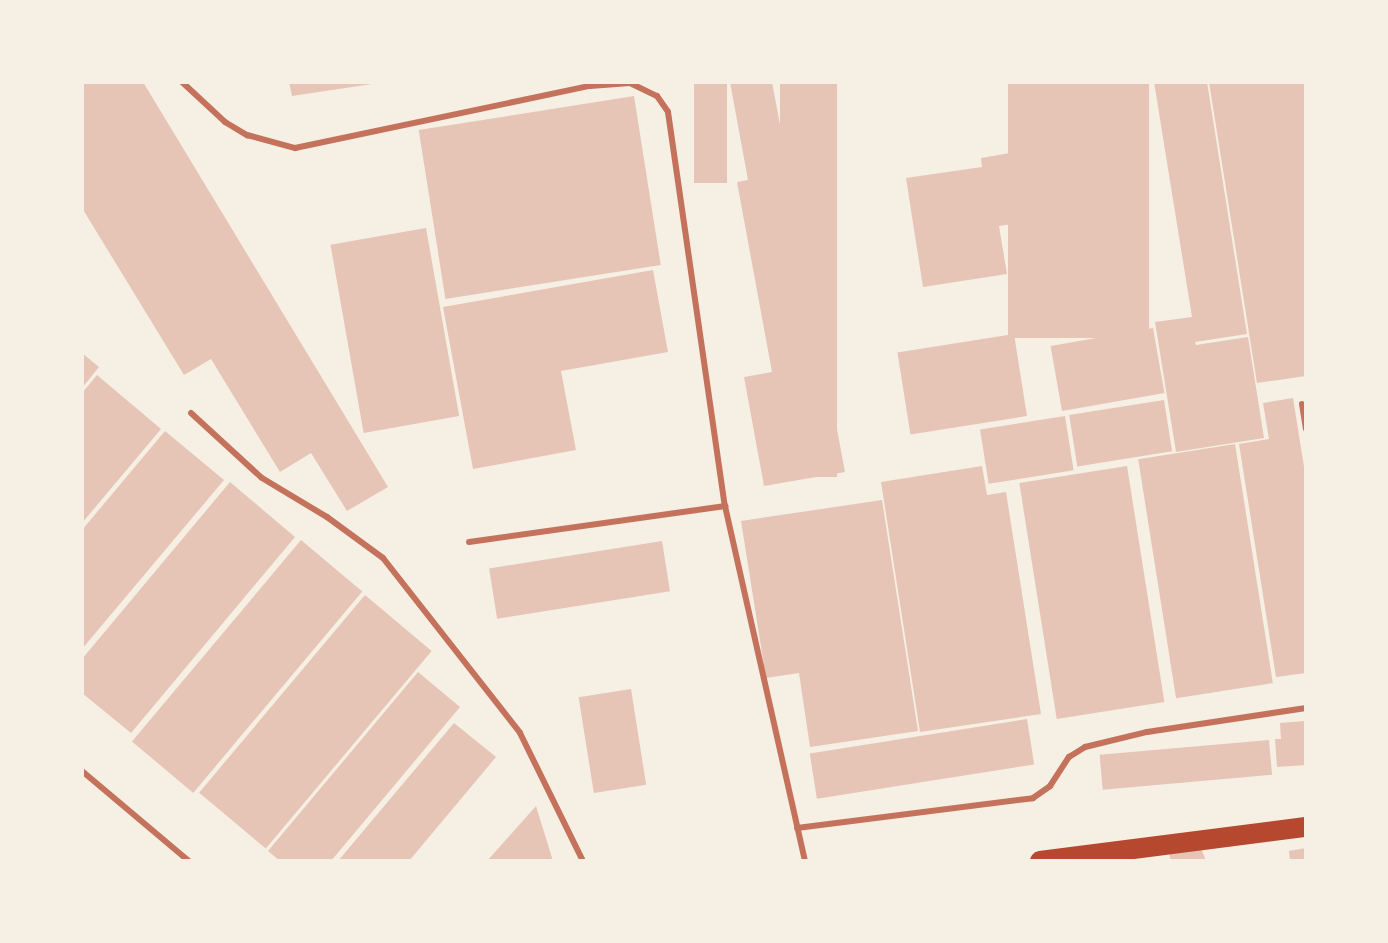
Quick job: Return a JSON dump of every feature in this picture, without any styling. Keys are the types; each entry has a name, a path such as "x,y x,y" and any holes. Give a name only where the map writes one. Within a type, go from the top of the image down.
{"main road":[{"path":"1040,861 1306,827"}],"lane":[{"path":"182,82 225,122 247,135 295,148 590,86 630,83 657,96 668,112 725,506 805,861"},
{"path":"1302,404 1306,429"},
{"path":"191,413 262,478 327,517 383,558 520,733 583,861"},
{"path":"469,542 725,506"},
{"path":"797,828 1033,798 1050,786 1069,757 1085,747 1147,732 1306,708"},
{"path":"82,771 189,861"}],"building":[{"path":"82,82 143,82 388,487 347,511 311,453 280,472 211,359 184,375 82,208"},
{"path":"289,82 372,82 372,84 292,96"},
{"path":"694,82 727,82 727,183 694,183"},
{"path":"730,82 772,82 845,472 764,486 744,377 772,372 737,182 748,180"},
{"path":"780,82 837,82 837,477 780,477"},
{"path":"1008,82 1149,82 1149,338 1008,338"},
{"path":"1154,82 1207,82 1247,334 1195,342 1196,345 1248,337 1264,438 1176,452 1155,322 1192,317"},
{"path":"1209,82 1306,82 1306,376 1257,383"},
{"path":"634,96 661,265 445,299 419,130"},
{"path":"1016,152 1027,222 999,226 1007,274 923,287 906,178 982,167 981,158"},
{"path":"426,228 459,416 364,433 330,245"},
{"path":"653,270 668,352 561,371 576,450 473,469 443,307"},
{"path":"1153,328 1164,393 1062,411 1051,346"},
{"path":"1014,334 1027,416 910,434 897,352"},
{"path":"82,353 99,367 82,388"},
{"path":"97,375 161,429 82,523 82,393"},
{"path":"1293,398 1306,479 1306,673 1276,677 1239,444 1269,439 1263,403"},
{"path":"1164,400 1172,451 1077,466 1069,415"},
{"path":"1065,416 1074,470 989,484 980,429"},
{"path":"165,431 224,480 82,649 82,530"},
{"path":"1235,444 1273,683 1176,698 1138,459"},
{"path":"982,466 987,495 1006,492 1041,714 920,732 881,482"},
{"path":"1127,466 1164,702 1057,719 1019,483"},
{"path":"230,482 295,537 131,733 82,693 82,659"},
{"path":"882,500 918,731 810,747 799,673 766,678 741,521"},
{"path":"301,540 362,591 193,793 132,741"},
{"path":"662,541 670,591 497,619 489,568"},
{"path":"365,595 432,651 266,849 199,793"},
{"path":"418,672 460,707 331,861 280,861 268,851"},
{"path":"631,689 646,785 594,793 579,697"},
{"path":"1027,719 1034,764 817,799 810,753"},
{"path":"1305,721 1306,765 1277,767 1275,739 1281,739 1280,723"},
{"path":"454,723 496,757 409,861 338,861"},
{"path":"1269,740 1272,775 1103,790 1100,755"},
{"path":"536,806 553,861 487,861"},
{"path":"1199,843 1206,861 1171,861 1169,854"},
{"path":"1306,848 1306,861 1290,861 1289,851"}]}
